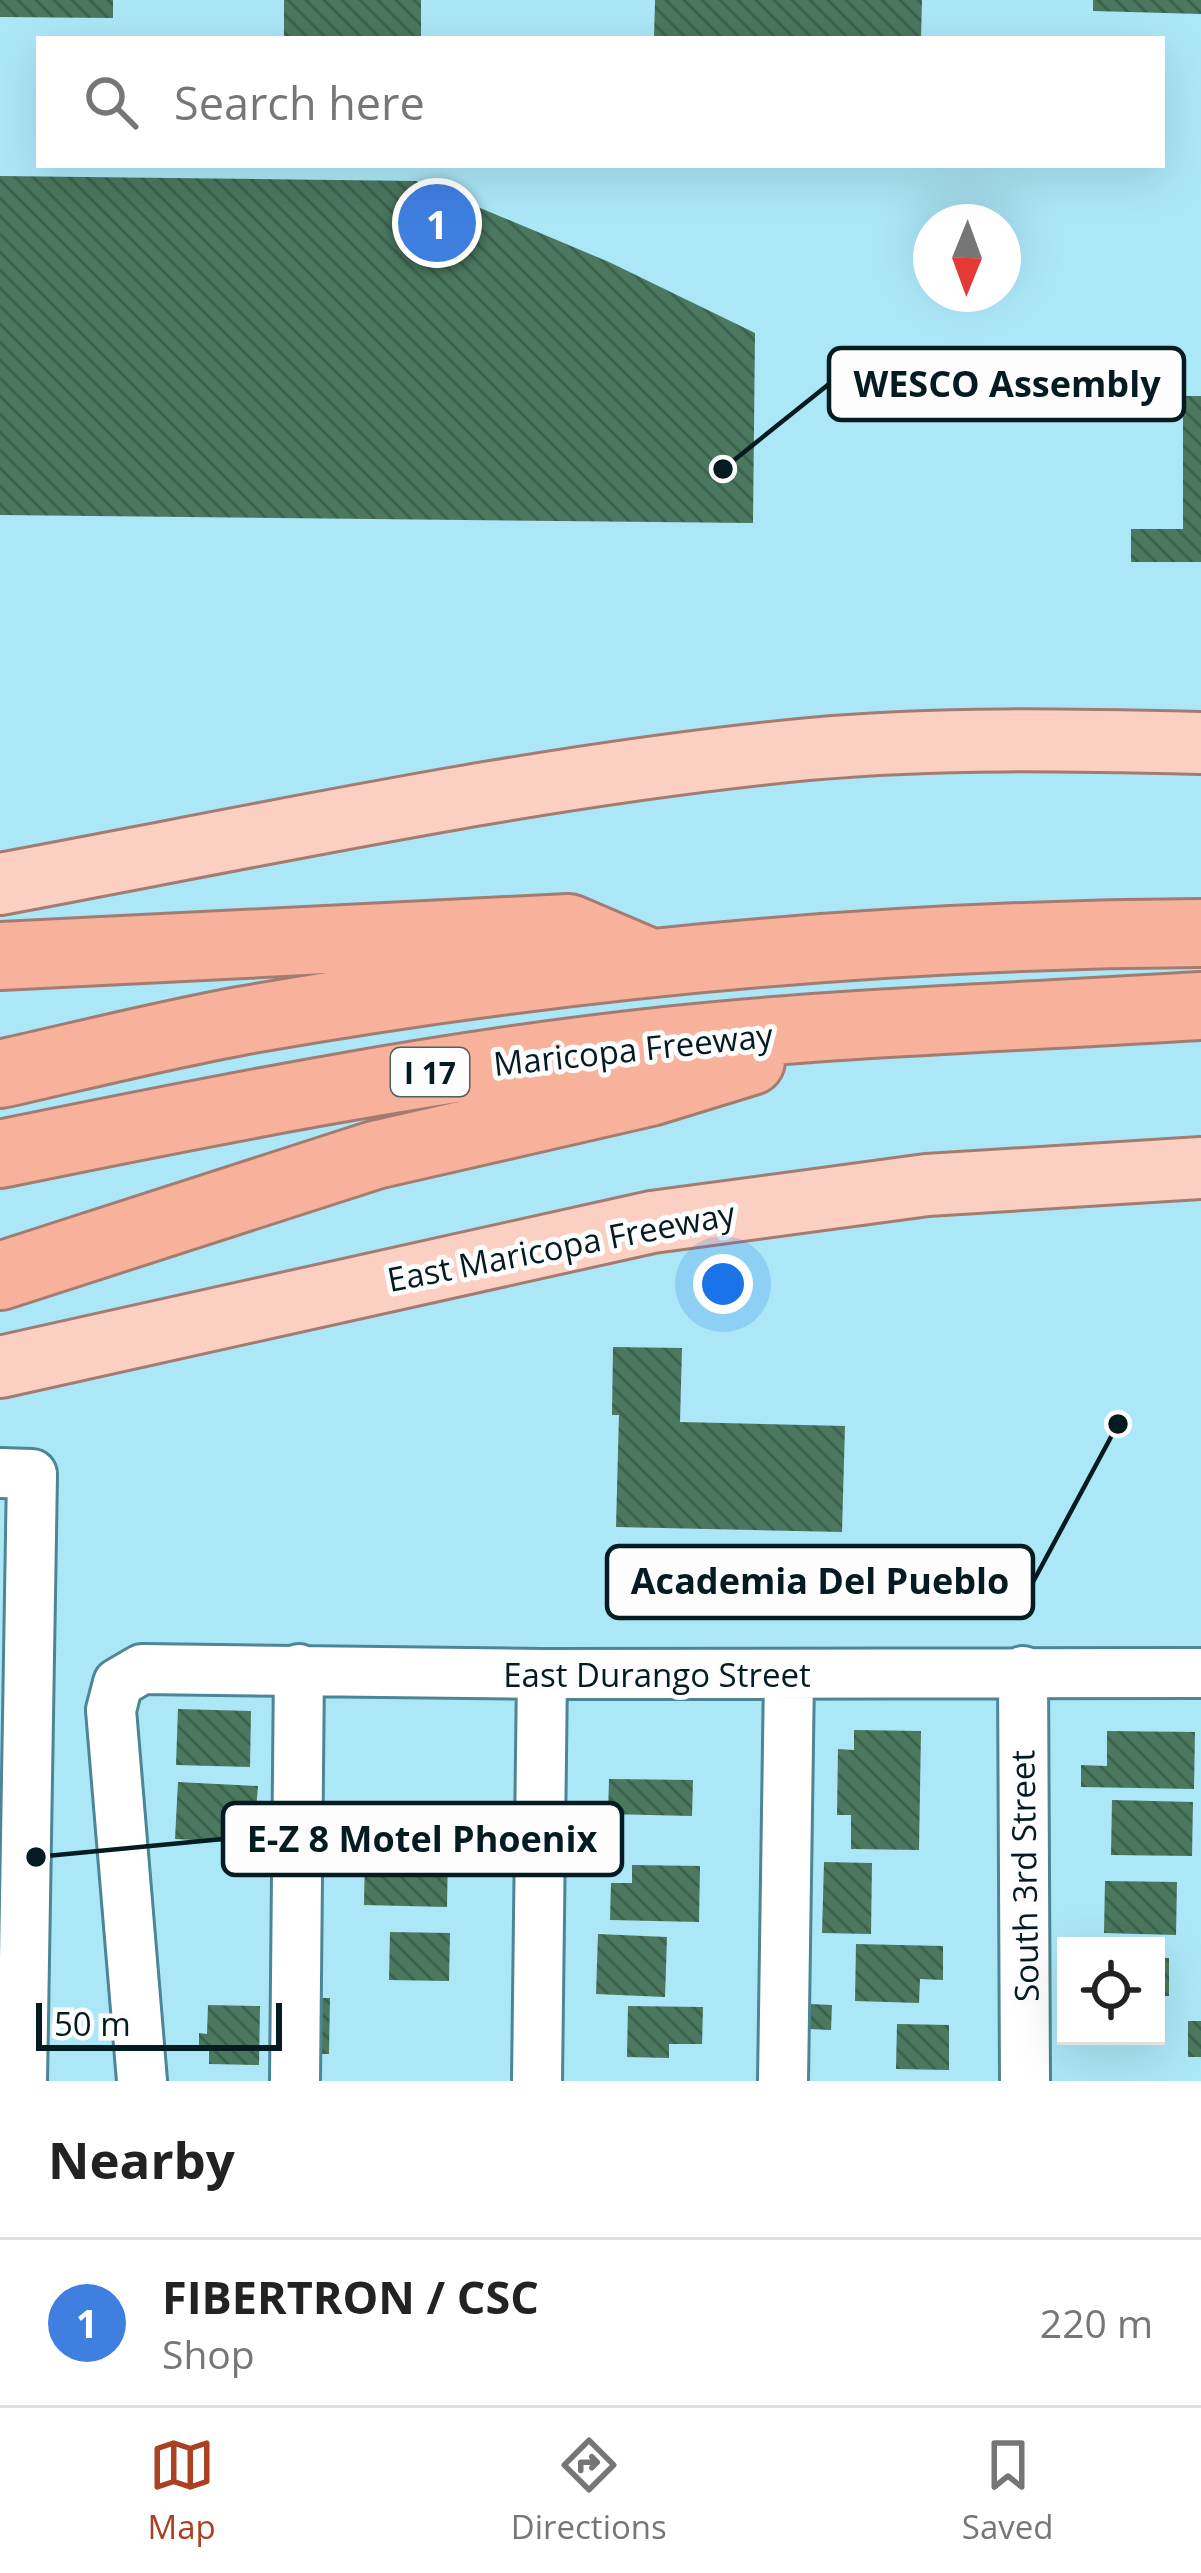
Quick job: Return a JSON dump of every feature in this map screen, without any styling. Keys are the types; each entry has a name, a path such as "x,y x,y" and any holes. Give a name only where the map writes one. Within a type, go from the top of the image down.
{"highway":[{"path":"0,956 568,928 651,963"},
{"name":"I 17","path":"0,1074 240,1022 651,963 836,947 1201,934"},
{"name":"Maricopa Freeway","path":"0,1154 371,1081 521,1058 669,1041 1201,1006"},
{"path":"0,1276 375,1155 650,1092 866,1027"}],"main road":[{"path":"0,884 520,787 808,749 969,739 1201,743"},
{"name":"East Maricopa Freeway","path":"0,1367 652,1222 927,1185 1201,1168"}],"street":[{"path":"0,1473 32,1474 22,2081"},
{"name":"East Durango Street","path":"142,2081 111,1711 118,1683 142,1669 789,1676 1201,1673"},
{"path":"295,2081 299,1669"},
{"name":"South 3rd Street","path":"1023,1671 1025,2081"},
{"path":"537,2081 542,1675"},
{"path":"783,2081 789,1676"}],"building":[{"path":"0,0 113,0 113,18 0,17"},
{"path":"284,0 421,0 421,36 284,36"},
{"path":"655,0 922,0 921,36 654,36"},
{"path":"1093,0 1201,0 1201,14 1093,11"},
{"path":"0,176 416,181 609,262 755,333 753,523 0,515"},
{"path":"1183,396 1201,396 1201,562 1131,562 1131,529 1183,529"},
{"path":"613,1347 682,1348 680,1422 845,1426 842,1532 616,1527 619,1415 612,1415"},
{"path":"178,1709 251,1711 250,1767 176,1765"},
{"path":"854,1730 921,1731 919,1850 851,1849 851,1815 837,1815 838,1749 854,1750"},
{"path":"1107,1731 1195,1732 1194,1789 1081,1787 1081,1765 1107,1766"},
{"path":"609,1779 693,1780 692,1816 608,1814"},
{"path":"178,1782 258,1786 256,1809 274,1810 272,1844 175,1839"},
{"path":"1112,1800 1193,1802 1192,1856 1111,1855"},
{"path":"365,1848 448,1850 447,1907 364,1905"},
{"path":"824,1862 872,1863 871,1934 822,1933"},
{"path":"632,1865 700,1866 699,1922 610,1920 611,1883 632,1883"},
{"path":"1105,1881 1177,1882 1176,1935 1104,1933"},
{"path":"390,1932 450,1933 449,1981 389,1980"},
{"path":"598,1934 667,1937 665,1997 596,1994"},
{"path":"856,1944 943,1946 943,1980 920,1979 919,2003 855,2001"},
{"path":"1165,1958 1169,1958 1169,1996 1165,1996"},
{"path":"300,1998 330,1998 329,2054 313,2054"},
{"path":"788,2003 832,2005 831,2030 787,2028"},
{"path":"208,2005 260,2006 259,2065 209,2064 209,2048 199,2048 199,2033 207,2034"},
{"path":"628,2006 703,2007 702,2044 669,2044 669,2058 627,2057"},
{"path":"1188,2021 1201,2021 1201,2057 1188,2057"},
{"path":"897,2024 949,2025 949,2070 896,2069"}],"place":[{"name":"FIBERTRON / CSC","path":"437,223"},
{"name":"WESCO Assembly","path":"723,469"},
{"name":"Academia Del Pueblo","path":"1118,1424"},
{"name":"E-Z 8 Motel Phoenix","path":"36,1857"}]}
